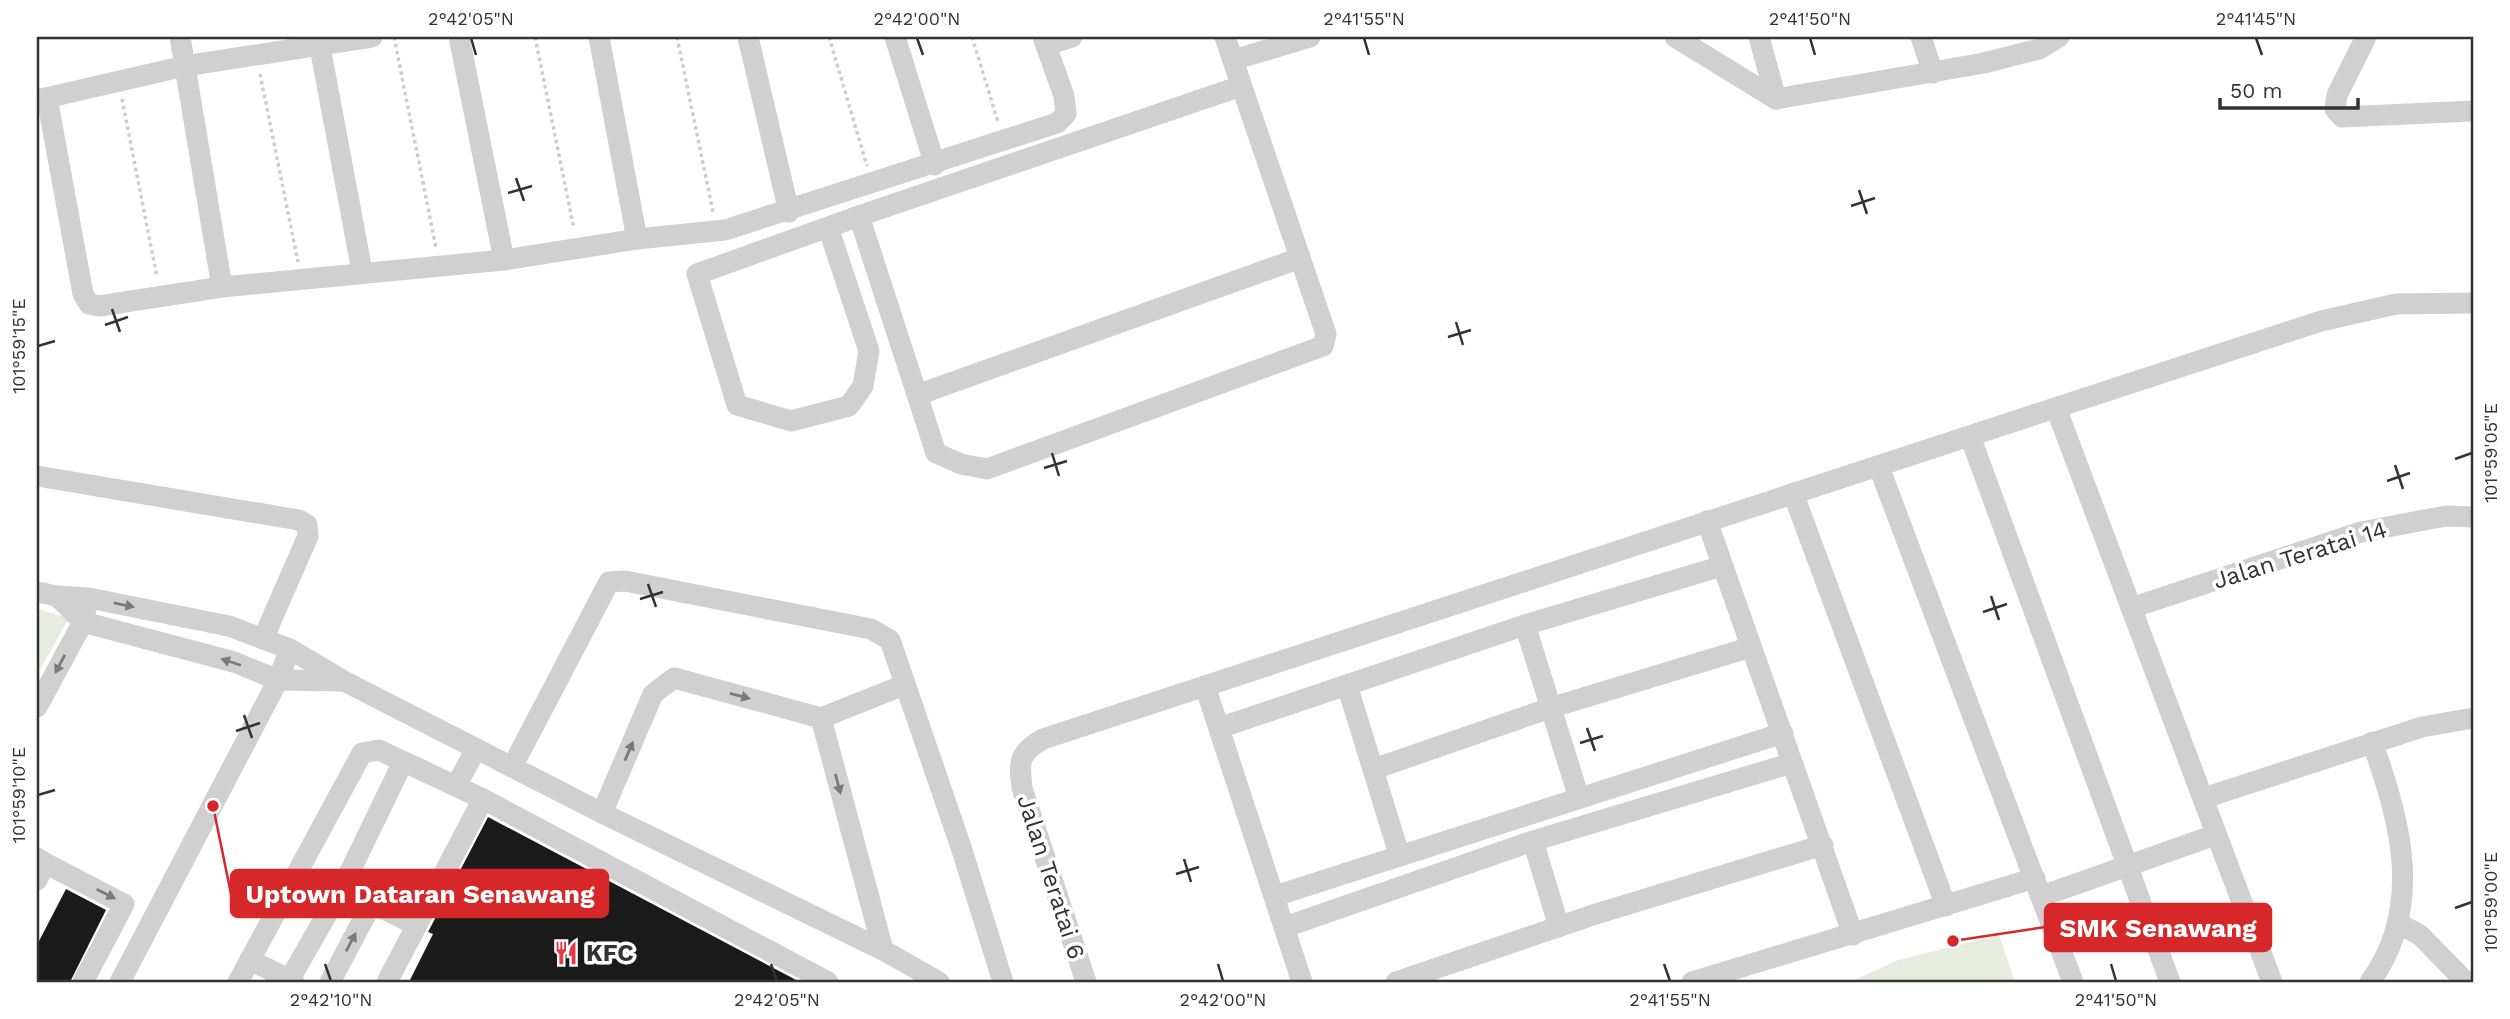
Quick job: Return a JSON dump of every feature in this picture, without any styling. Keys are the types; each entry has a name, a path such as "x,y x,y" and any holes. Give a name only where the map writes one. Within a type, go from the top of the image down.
{"street":[{"path":"180,37 222,287"},
{"path":"369,37 320,47 185,66 118,79 42,99 83,294 89,304 99,306 222,287 362,271 504,260 637,239 718,231 789,212 1057,123 1066,114 1064,96 1044,41 1072,37"},
{"path":"459,37 504,260"},
{"path":"599,37 637,239"},
{"path":"748,37 789,212"},
{"path":"895,37 935,164"},
{"path":"859,216 936,453 961,464 988,468 1323,346 1326,334 1225,37"},
{"path":"1233,60 1310,37"},
{"path":"1675,37 1776,99 1933,73 2039,49 2059,37"},
{"path":"1759,37 1776,99"},
{"path":"1921,37 1933,73"},
{"path":"2366,37 2337,95 2336,109 2342,117 2473,111"},
{"path":"320,47 362,271"},
{"path":"828,227 869,351 863,386 849,406 791,421 737,405 697,274 828,227 859,216 1241,86"},
{"path":"917,395 1300,258"},
{"path":"1302,982 1205,686 2321,321 2396,304 2473,303"},
{"path":"2056,408 2272,982"},
{"path":"1970,436 2171,982"},
{"path":"1879,467 2073,982"},
{"path":"37,476 299,520 307,526 308,536 263,639"},
{"path":"1793,493 1946,906"},
{"name":"Jalan Teratai 14","path":"2130,608 2361,532 2446,516 2473,517"},
{"path":"1707,521 1853,935"},
{"path":"1219,728 1525,625 1722,566"},
{"path":"512,767 609,582 872,629 890,640 962,849 1003,982"},
{"path":"47,594 89,598 229,626 290,649 344,681 476,749 883,950 939,982"},
{"path":"47,594 82,622 234,662 278,680 344,681"},
{"path":"37,707 82,622 89,598"},
{"path":"1525,625 1579,798"},
{"path":"1374,769 1550,708 1751,647"},
{"path":"120,982 278,680 290,649"},
{"path":"602,813 653,694 674,678 821,718 904,685"},
{"path":"1347,685 1399,854"},
{"name":"Jalan Teratai 6","path":"1086,982 1022,788 1020,765 1027,748 1043,739 1205,686"},
{"path":"821,718 883,950"},
{"path":"2204,798 2422,727 2473,718"},
{"path":"1275,895 1783,733"},
{"path":"2370,982 2387,956 2398,923 2404,874 2400,835 2390,791 2372,742"},
{"path":"456,786 476,749"},
{"path":"238,982 362,753 379,750 483,799 828,982"},
{"path":"250,960 290,981 342,888 403,762"},
{"path":"1285,927 1533,841 1792,763"},
{"path":"387,982 483,799"},
{"path":"1692,982 1946,906 2127,865 2215,835"},
{"path":"1533,841 1559,927"},
{"path":"1396,982 1559,927 1823,845"},
{"path":"40,867 124,904 83,982"},
{"path":"342,888 416,925"},
{"path":"330,982 372,903"},
{"path":"2398,923 2420,935 2466,982"}],"path":[{"path":"394,37 439,265"},
{"path":"536,37 578,248"},
{"path":"677,37 718,231"},
{"path":"829,37 872,185"},
{"path":"972,37 1004,140"},
{"path":"257,55 301,278"},
{"path":"118,79 161,296"}],"shaded area":[{"path":"37,609 69,618 37,675"},
{"path":"1999,935 2015,982 1850,982 1898,960"}],"building":[{"path":"488,817 800,982 409,982 433,934 428,932"},
{"path":"66,889 106,910 70,982 37,982 37,945"}],"place":[{"name":"Uptown Dataran Senawang","path":"213,806"},
{"name":"SMK Senawang","path":"1953,941"},
{"name":"KFC","path":"566,953"}]}
